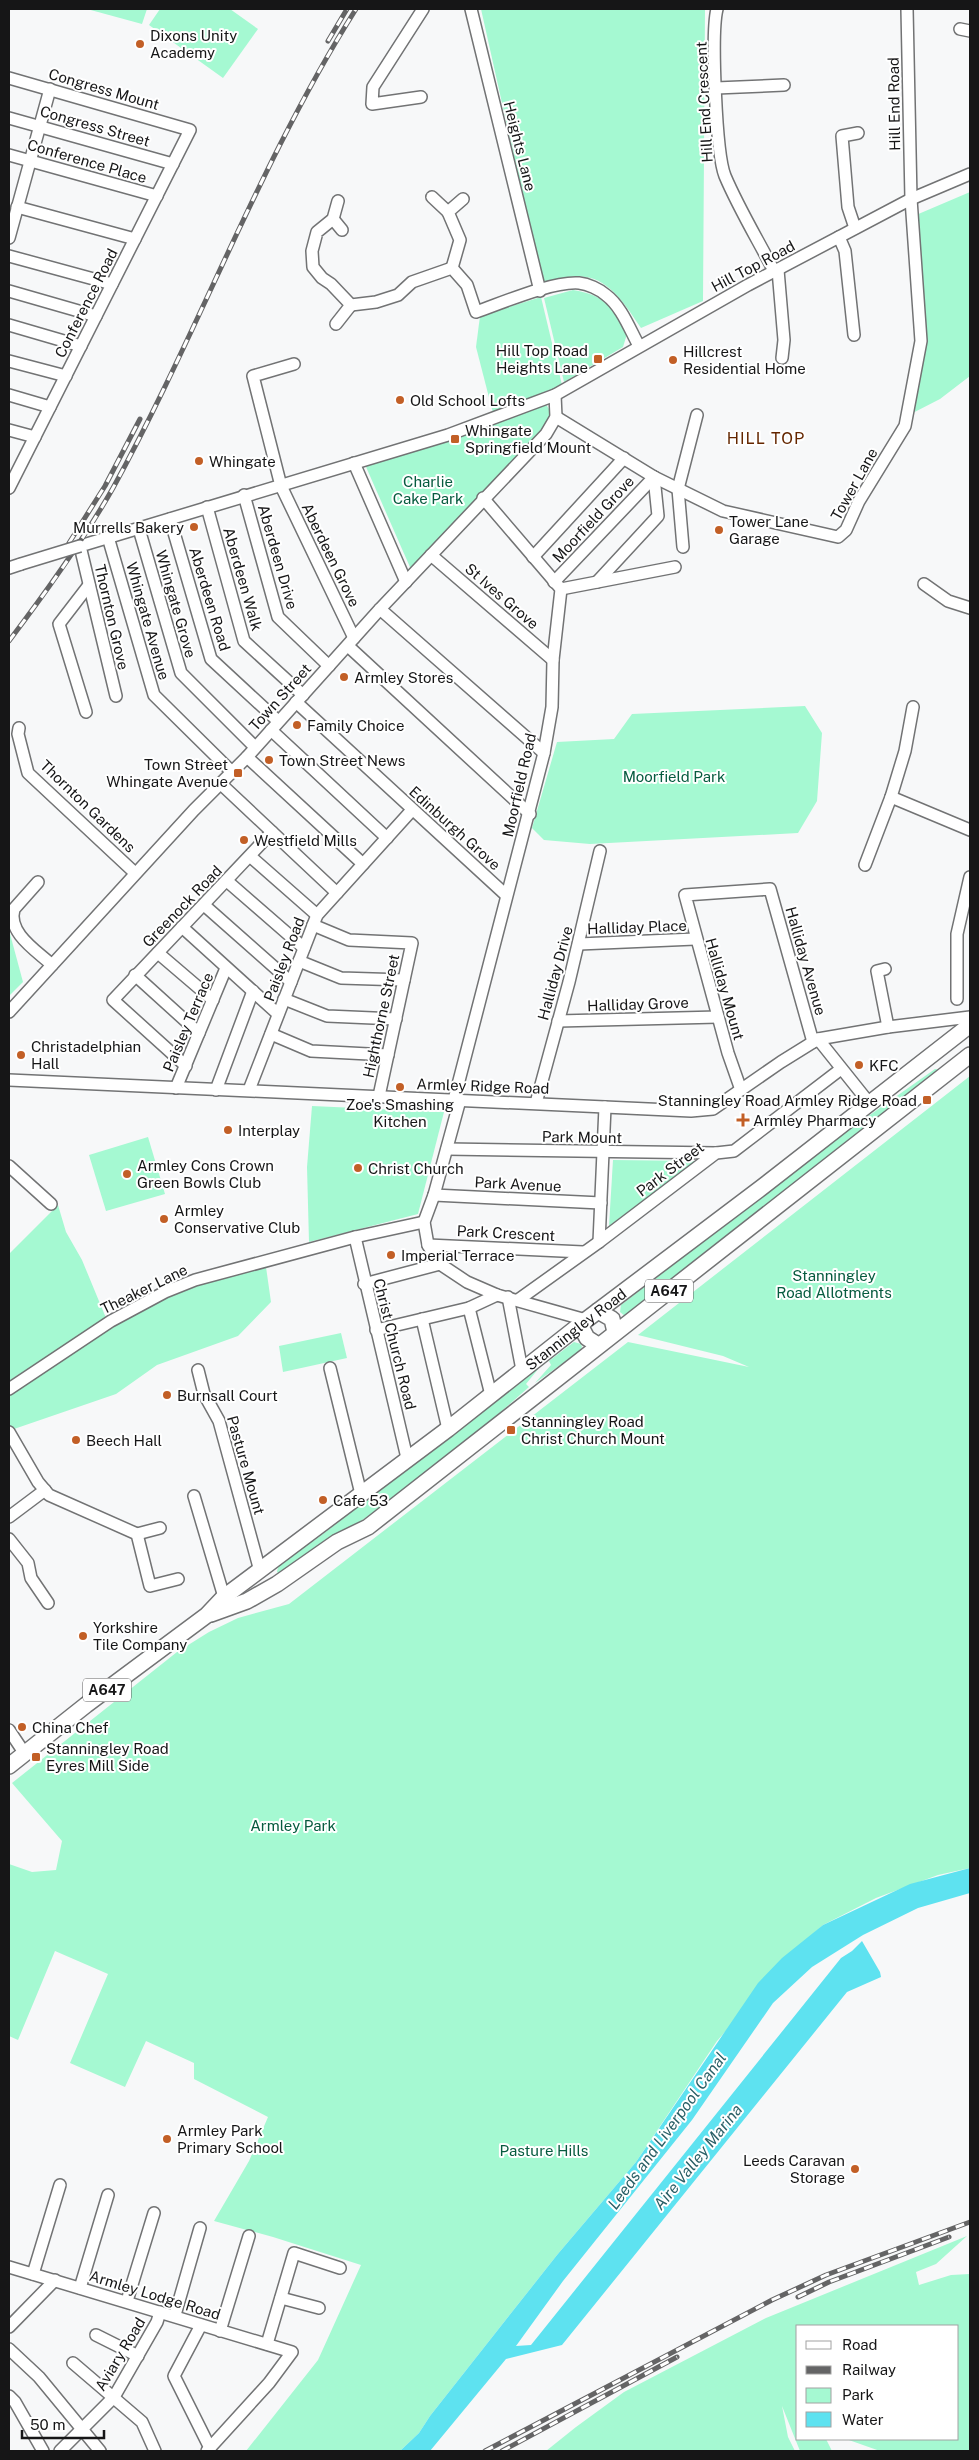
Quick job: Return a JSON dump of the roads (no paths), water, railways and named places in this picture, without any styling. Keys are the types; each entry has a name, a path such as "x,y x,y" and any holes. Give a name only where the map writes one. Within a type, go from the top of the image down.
{"main road":[{"name":"Stanningley Road","path":"9,1766 207,1615 224,1597 448,1429 970,1025"},
{"path":"955,1037 970,1037"},
{"name":"Stanningley Road","path":"207,1615 247,1600 277,1584 337,1542 368,1527 598,1345 845,1156 970,1055"},
{"path":"598,1345 587,1338 588,1319 612,1320 615,1332"}],"street":[{"path":"421,97 372,104 373,87 423,9"},
{"name":"Heights Lane","path":"471,9 540,291"},
{"name":"Hill End Crescent","path":"717,9 716,88 724,174 776,271"},
{"name":"Hill End Road","path":"907,9 911,199"},
{"name":"Congress Mount","path":"9,78 190,130"},
{"path":"716,88 784,85"},
{"path":"9,238 50,89"},
{"name":"Congress Street","path":"9,118 173,164"},
{"name":"Conference Road","path":"9,488 190,130"},
{"path":"855,228 848,207 842,136 858,133"},
{"name":"Conference Place","path":"9,155 157,196"},
{"name":"Hill Top Road","path":"555,395 639,346 855,228 911,199 970,174"},
{"path":"432,196 448,212 460,240 452,268"},
{"path":"448,212 463,199"},
{"name":"Tower Lane","path":"556,417 654,476 723,511 742,517 838,537 846,530 859,501 905,426 921,341 911,199"},
{"path":"338,201 333,219 317,232 312,251 314,267 322,278 331,284 351,305"},
{"path":"17,207 135,239"},
{"path":"333,219 342,230"},
{"path":"840,237 845,251 854,336"},
{"path":"9,256 112,284"},
{"path":"452,268 467,285 476,312 540,291 578,283 592,286 606,295 617,306 639,346"},
{"path":"336,324 351,305 376,302 398,295 412,282 452,268"},
{"path":"776,271 784,340 782,358"},
{"path":"9,291 96,316"},
{"path":"9,326 81,346"},
{"path":"9,361 66,376"},
{"name":"Aberdeen Grove","path":"294,364 254,376 280,486 351,642"},
{"path":"9,395 50,407"},
{"path":"9,568 244,495 280,486 448,435 555,395 556,417"},
{"path":"683,547 678,489 697,415"},
{"name":"Town Street","path":"9,1012 135,873 247,757 274,725 483,498 546,434 556,417"},
{"path":"9,430 35,437"},
{"path":"533,557 624,458"},
{"path":"354,463 406,582"},
{"path":"596,582 658,516 654,476"},
{"name":"Moorfield Grove","path":"558,586 654,476"},
{"name":"Aberdeen Drive","path":"244,495 278,617 329,666"},
{"path":"483,498 558,586 596,582 675,567"},
{"name":"Aberdeen Walk","path":"207,507 244,641 300,698"},
{"name":"Aberdeen Road","path":"170,519 212,659 274,725 387,838"},
{"name":"Whingate Grove","path":"138,529 181,673 255,747"},
{"name":"Whingate Avenue","path":"108,537 154,695 232,772"},
{"name":"Thornton Grove","path":"80,546 116,696"},
{"name":"St Ives Grove","path":"431,555 553,660"},
{"path":"924,584 948,600 970,608"},
{"path":"86,712 59,624 89,585"},
{"name":"Moorfield Road","path":"424,1222 447,1149 506,895 530,814 544,753 552,707 558,586"},
{"path":"380,609 544,753"},
{"path":"351,642 530,814"},
{"name":"Edinburgh Grove","path":"300,698 412,810 506,895"},
{"path":"865,865 891,797 905,751 912,706"},
{"name":"Thornton Gardens","path":"19,728 18,734 28,773 135,873"},
{"path":"247,757 363,864"},
{"path":"221,784 337,893"},
{"path":"891,797 970,830"},
{"name":"Paisley Road","path":"249,1090 315,920 412,810"},
{"name":"Greenock Road","path":"186,1066 113,1000 251,857 272,832"},
{"name":"Halliday Drive","path":"536,1103 579,944 600,850"},
{"path":"251,857 315,920"},
{"path":"957,999 957,934 970,877"},
{"path":"227,881 304,948"},
{"path":"38,882 14,909 14,924 27,942 52,965"},
{"name":"Halliday Mount","path":"741,1090 695,939 685,895 770,888"},
{"name":"Halliday Avenue","path":"770,888 816,1041"},
{"path":"204,905 291,982"},
{"name":"Highthorne Street","path":"315,920 350,940 412,943 379,1096"},
{"path":"182,927 278,1014"},
{"name":"Halliday Place","path":"579,944 695,939"},
{"path":"158,953 213,1000"},
{"path":"299,961 341,978 404,980"},
{"name":"Paisley Terrace","path":"176,1088 226,968"},
{"path":"885,969 876,971 888,1027"},
{"path":"136,975 199,1033"},
{"path":"216,1090 253,992"},
{"path":"284,999 327,1016 396,1019"},
{"name":"Halliday Grove","path":"558,1021 718,1017"},
{"name":"Armley Ridge Road","path":"9,1080 691,1111 713,1109 816,1041 888,1027 970,1017"},
{"path":"934,1022 944,1026 955,1037"},
{"path":"271,1034 311,1051 388,1055"},
{"path":"816,1041 842,1069 870,1104"},
{"name":"Park Street","path":"376,1330 508,1297 599,1242 716,1152 734,1151 842,1069"},
{"path":"599,1242 605,1107"},
{"name":"Park Mount","path":"447,1149 716,1152"},
{"path":"9,1167 51,1204"},
{"name":"Park Avenue","path":"434,1195 601,1203"},
{"path":"424,1222 428,1245 440,1264 467,1282 508,1297 588,1319"},
{"name":"Theaker Lane","path":"9,1389 111,1321 165,1292 195,1280 355,1237 424,1222"},
{"name":"Christ Church Road","path":"355,1237 364,1284 407,1458"},
{"name":"Park Crescent","path":"428,1245 583,1252"},
{"path":"364,1284 440,1264"},
{"path":"508,1297 522,1370"},
{"path":"469,1308 491,1396"},
{"path":"422,1319 448,1429"},
{"path":"330,1368 361,1494"},
{"name":"Pasture Mount","path":"198,1370 204,1394 219,1422 260,1571"},
{"path":"9,1432 38,1482 45,1490 62,1502 137,1534 160,1528"},
{"path":"9,1517 45,1490"},
{"path":"194,1496 224,1597"},
{"path":"137,1534 150,1586 178,1579"},
{"path":"11,1542 28,1563 31,1578 48,1603"},
{"path":"9,1730 25,1754"},
{"path":"33,2274 60,2186"},
{"path":"80,2288 108,2195"},
{"path":"127,2302 154,2213"},
{"path":"175,2315 200,2228"},
{"path":"220,2330 248,2236"},
{"path":"267,2344 294,2253 340,2268"},
{"name":"Armley Lodge Road","path":"9,2267 175,2315 201,2325 292,2352 269,2383 209,2450"},
{"path":"9,2327 55,2280"},
{"path":"281,2298 319,2308"},
{"name":"Aviary Road","path":"60,2451 114,2397 138,2356 160,2312"},
{"path":"201,2325 174,2376 209,2450"},
{"path":"96,2335 138,2356"},
{"path":"9,2350 39,2377 100,2451"},
{"path":"73,2363 142,2422 155,2451"},
{"path":"9,2396 15,2402 43,2451"}],"water":[{"path":"970,1868 970,1893 918,1908 863,1935 812,1967 773,2003 692,2120 563,2281 516,2346 531,2345 841,1958 862,1941 880,1972 881,1977 847,1992 562,2345 506,2359 430,2451 400,2451 419,2433 430,2416 557,2255 636,2162 758,1983 782,1958 823,1925 910,1884"}],"railway":[{"path":"328,41 347,9"},
{"path":"9,641 64,566 113,488 174,368 290,126 356,9"},
{"path":"69,543 105,486 140,419"},
{"path":"485,2451 772,2300 826,2275 970,2222"},
{"path":"798,2297 829,2282 949,2237"},
{"path":"502,2451 677,2357"}],"place":[{"name":"Dixons Unity Academy","path":"140,44"},
{"name":"Hill Top Road Heights Lane","path":"598,359"},
{"name":"Hillcrest Residential Home","path":"673,360"},
{"name":"Old School Lofts","path":"400,400"},
{"name":"Whingate Springfield Mount","path":"455,439"},
{"name":"Whingate","path":"199,461"},
{"name":"Murrells Bakery","path":"194,527"},
{"name":"Tower Lane Garage","path":"719,530"},
{"name":"Armley Stores","path":"344,677"},
{"name":"Family Choice","path":"297,725"},
{"name":"Town Street News","path":"269,760"},
{"name":"Town Street Whingate Avenue","path":"238,773"},
{"name":"Westfield Mills","path":"244,840"},
{"name":"Christadelphian Hall","path":"21,1055"},
{"name":"KFC","path":"859,1065"},
{"name":"Zoe's Smashing Kitchen","path":"400,1087"},
{"name":"Stanningley Road Armley Ridge Road","path":"927,1100"},
{"name":"Armley Pharmacy","path":"743,1120"},
{"name":"Interplay","path":"228,1130"},
{"name":"Christ Church","path":"358,1168"},
{"name":"Armley Cons Crown Green Bowls Club","path":"127,1174"},
{"name":"Armley Conservative Club","path":"164,1219"},
{"name":"Imperial Terrace","path":"391,1255"},
{"name":"Burnsall Court","path":"167,1395"},
{"name":"Stanningley Road Christ Church Mount","path":"511,1430"},
{"name":"Beech Hall","path":"76,1440"},
{"name":"Cafe 53","path":"323,1500"},
{"name":"Yorkshire Tile Company","path":"83,1636"},
{"name":"China Chef","path":"22,1727"},
{"name":"Stanningley Road Eyres Mill Side","path":"36,1757"},
{"name":"Armley Park Primary School","path":"167,2139"},
{"name":"Leeds Caravan Storage","path":"855,2169"}],"district":[{"name":"HILL TOP","path":"766,438"}],"park label":[{"name":"Charlie Cake Park","path":"428,490"},
{"name":"Moorfield Park","path":"674,776"},
{"name":"Stanningley Road Allotments","path":"834,1284"},
{"name":"Armley Park","path":"293,1825"},
{"name":"Pasture Hills","path":"544,2150"}],"water label":[{"name":"Leeds and Liverpool Canal","path":"667,2131"},
{"name":"Aire Valley Marina","path":"698,2157"}]}
